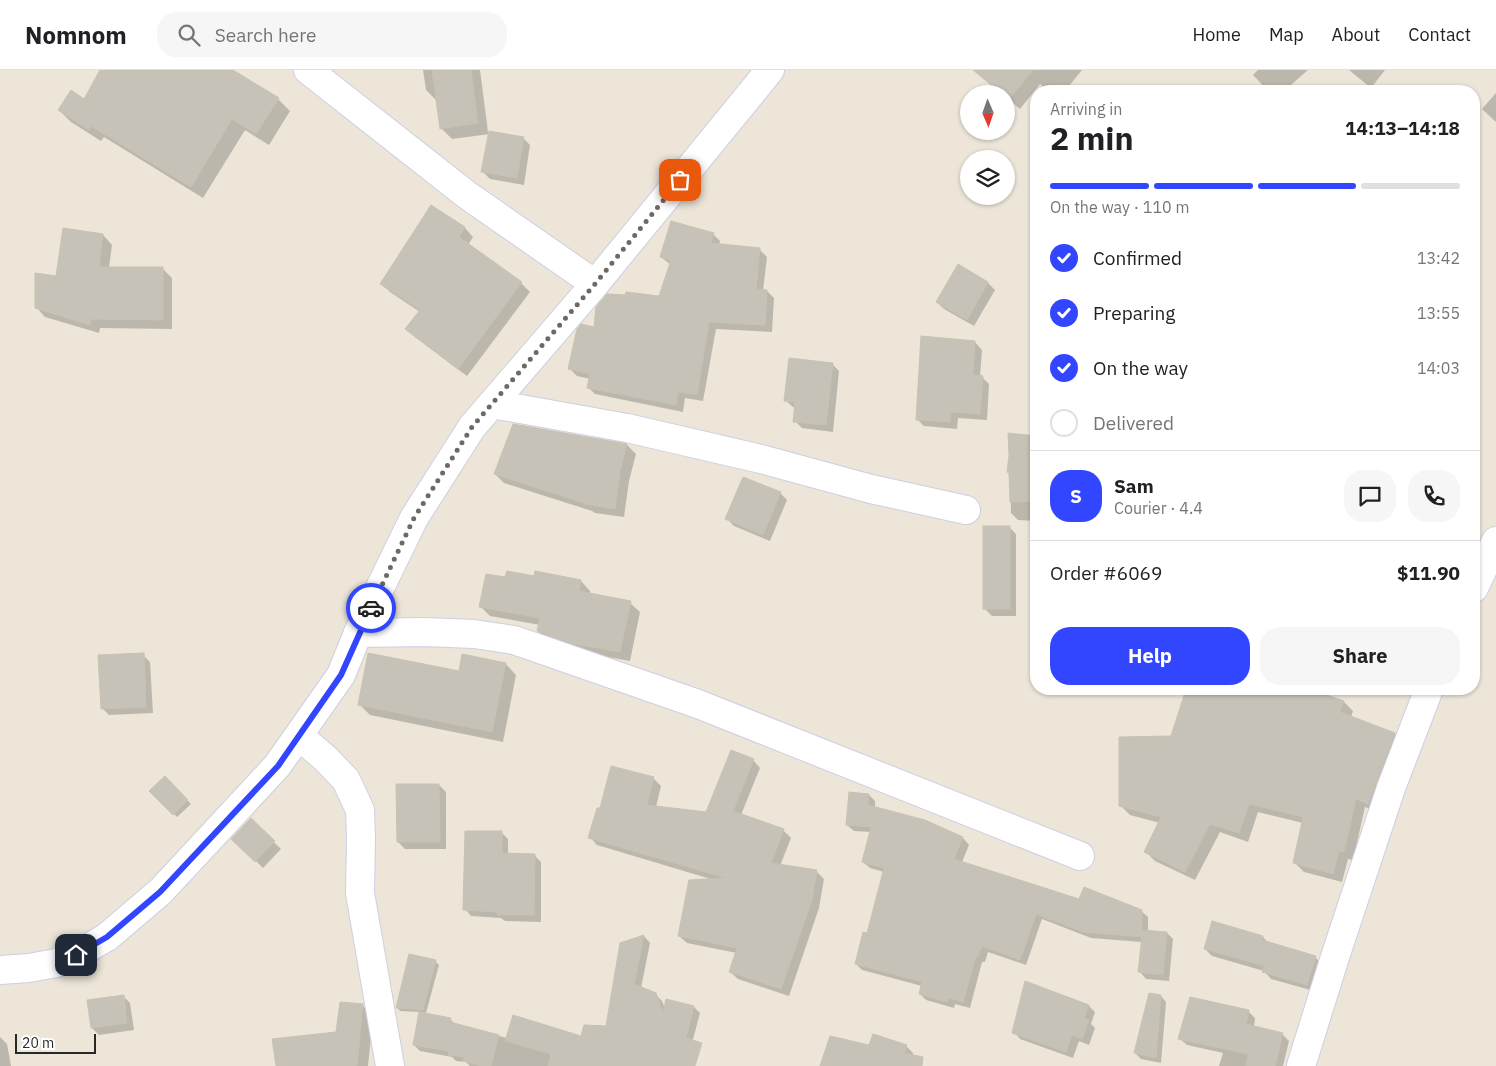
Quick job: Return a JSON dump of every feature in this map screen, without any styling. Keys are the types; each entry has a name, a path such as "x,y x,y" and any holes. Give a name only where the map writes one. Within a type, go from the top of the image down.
{"street":[{"path":"308,70 467,195 595,284"},
{"path":"0,970 29,968 56,962 76,955 107,937 160,892 278,766 341,675 358,633 414,518 472,427 595,284 770,70"},
{"path":"492,404 627,428 761,459 871,489 966,510"},
{"path":"1480,575 1496,541"},
{"path":"358,633 425,632 474,634 514,640 698,704 1080,856"},
{"path":"1301,1066 1391,788 1428,695"},
{"path":"299,736 326,759 346,780 360,810 360,892 390,1066"}],"building":[{"path":"100,70 233,70 279,98 256,134 232,119 191,187 91,126 89,130 58,110 71,90 84,99"},
{"path":"432,70 471,70 478,123 440,129"},
{"path":"973,70 1033,70 1015,92 1015,85 991,85"},
{"path":"489,131 524,137 517,178 481,172"},
{"path":"431,205 465,227 459,237 522,282 458,369 405,329 420,310 380,284"},
{"path":"671,221 714,233 711,243 760,248 756,289 767,290 765,325 709,322 697,395 678,392 676,405 587,388 590,374 568,369 577,329 581,324 594,327 596,307 607,294 625,295 626,292 659,296 671,260 660,257"},
{"path":"63,228 103,234 99,267 163,267 163,320 91,319 90,325 35,308 35,273 56,276"},
{"path":"958,264 988,282 967,320 936,302"},
{"path":"921,336 975,341 973,375 983,376 980,414 951,412 950,422 916,420"},
{"path":"789,358 833,363 826,425 793,422 795,402 784,401"},
{"path":"513,424 627,444 620,471 615,509 584,504 494,474"},
{"path":"1008,433 1030,435 1030,501 1010,502 1009,473 1007,472 1009,456"},
{"path":"743,477 781,492 763,535 725,519"},
{"path":"983,526 1010,526 1010,609 983,609"},
{"path":"507,571 534,576 535,571 581,580 579,591 631,601 620,652 569,643 537,631 540,618 479,607 486,574 505,577"},
{"path":"144,653 146,707 101,709 98,655"},
{"path":"368,653 459,671 462,654 506,663 492,732 358,705"},
{"path":"1184,695 1326,695 1344,701 1340,712 1395,733 1368,804 1356,799 1344,852 1339,851 1333,874 1293,863 1303,817 1249,804 1239,833 1210,824 1185,872 1144,852 1161,817 1119,806 1119,737 1171,736"},
{"path":"731,750 754,759 733,811 784,829 771,863 817,870 812,900 781,989 729,972 737,948 678,936 689,880 726,878 588,838 597,808 600,808 611,766 654,777 647,805 706,812"},
{"path":"165,776 188,800 173,815 149,791"},
{"path":"396,784 439,784 440,842 397,842"},
{"path":"849,792 869,794 868,805 925,820 963,837 954,859 1079,899 1084,887 1142,910 1142,930 1167,932 1163,975 1138,972 1142,937 1083,932 1036,914 1020,960 982,946 978,957 976,956 963,1002 949,998 947,1002 919,994 922,982 855,964 863,932 867,933 884,868 862,862 871,827 846,825"},
{"path":"251,818 275,841 255,862 231,839"},
{"path":"465,831 502,831 502,853 535,854 534,915 497,915 497,912 463,910"},
{"path":"1212,921 1263,936 1262,940 1316,956 1307,985 1262,972 1264,966 1204,949"},
{"path":"644,935 634,984 656,993 663,1013 666,999 694,1006 686,1038 702,1043 695,1066 548,1066 551,1054 505,1041 513,1015 581,1036 584,1025 606,1026 620,943"},
{"path":"409,954 436,960 423,1010 396,1008"},
{"path":"1025,981 1089,1005 1084,1018 1089,1020 1082,1039 1072,1035 1066,1052 1012,1033"},
{"path":"1149,993 1161,995 1156,1058 1134,1053"},
{"path":"124,995 127,1023 91,1028 87,1000"},
{"path":"1190,997 1249,1010 1246,1024 1283,1033 1275,1066 1246,1066 1248,1054 1178,1039"},
{"path":"340,1002 363,1004 357,1066 276,1066 272,1039 336,1032"},
{"path":"419,1012 451,1018 450,1022 499,1035 491,1066 463,1061 464,1057 448,1055 449,1051 413,1045"},
{"path":"873,1034 907,1045 904,1053 923,1057 922,1066 820,1066 830,1036 869,1045"}],"way so far":[{"path":"371,608 414,518 472,427 595,284 680,180"}],"route":[{"path":"76,955 107,937 160,892 278,766 341,675 358,633 371,608"}]}
